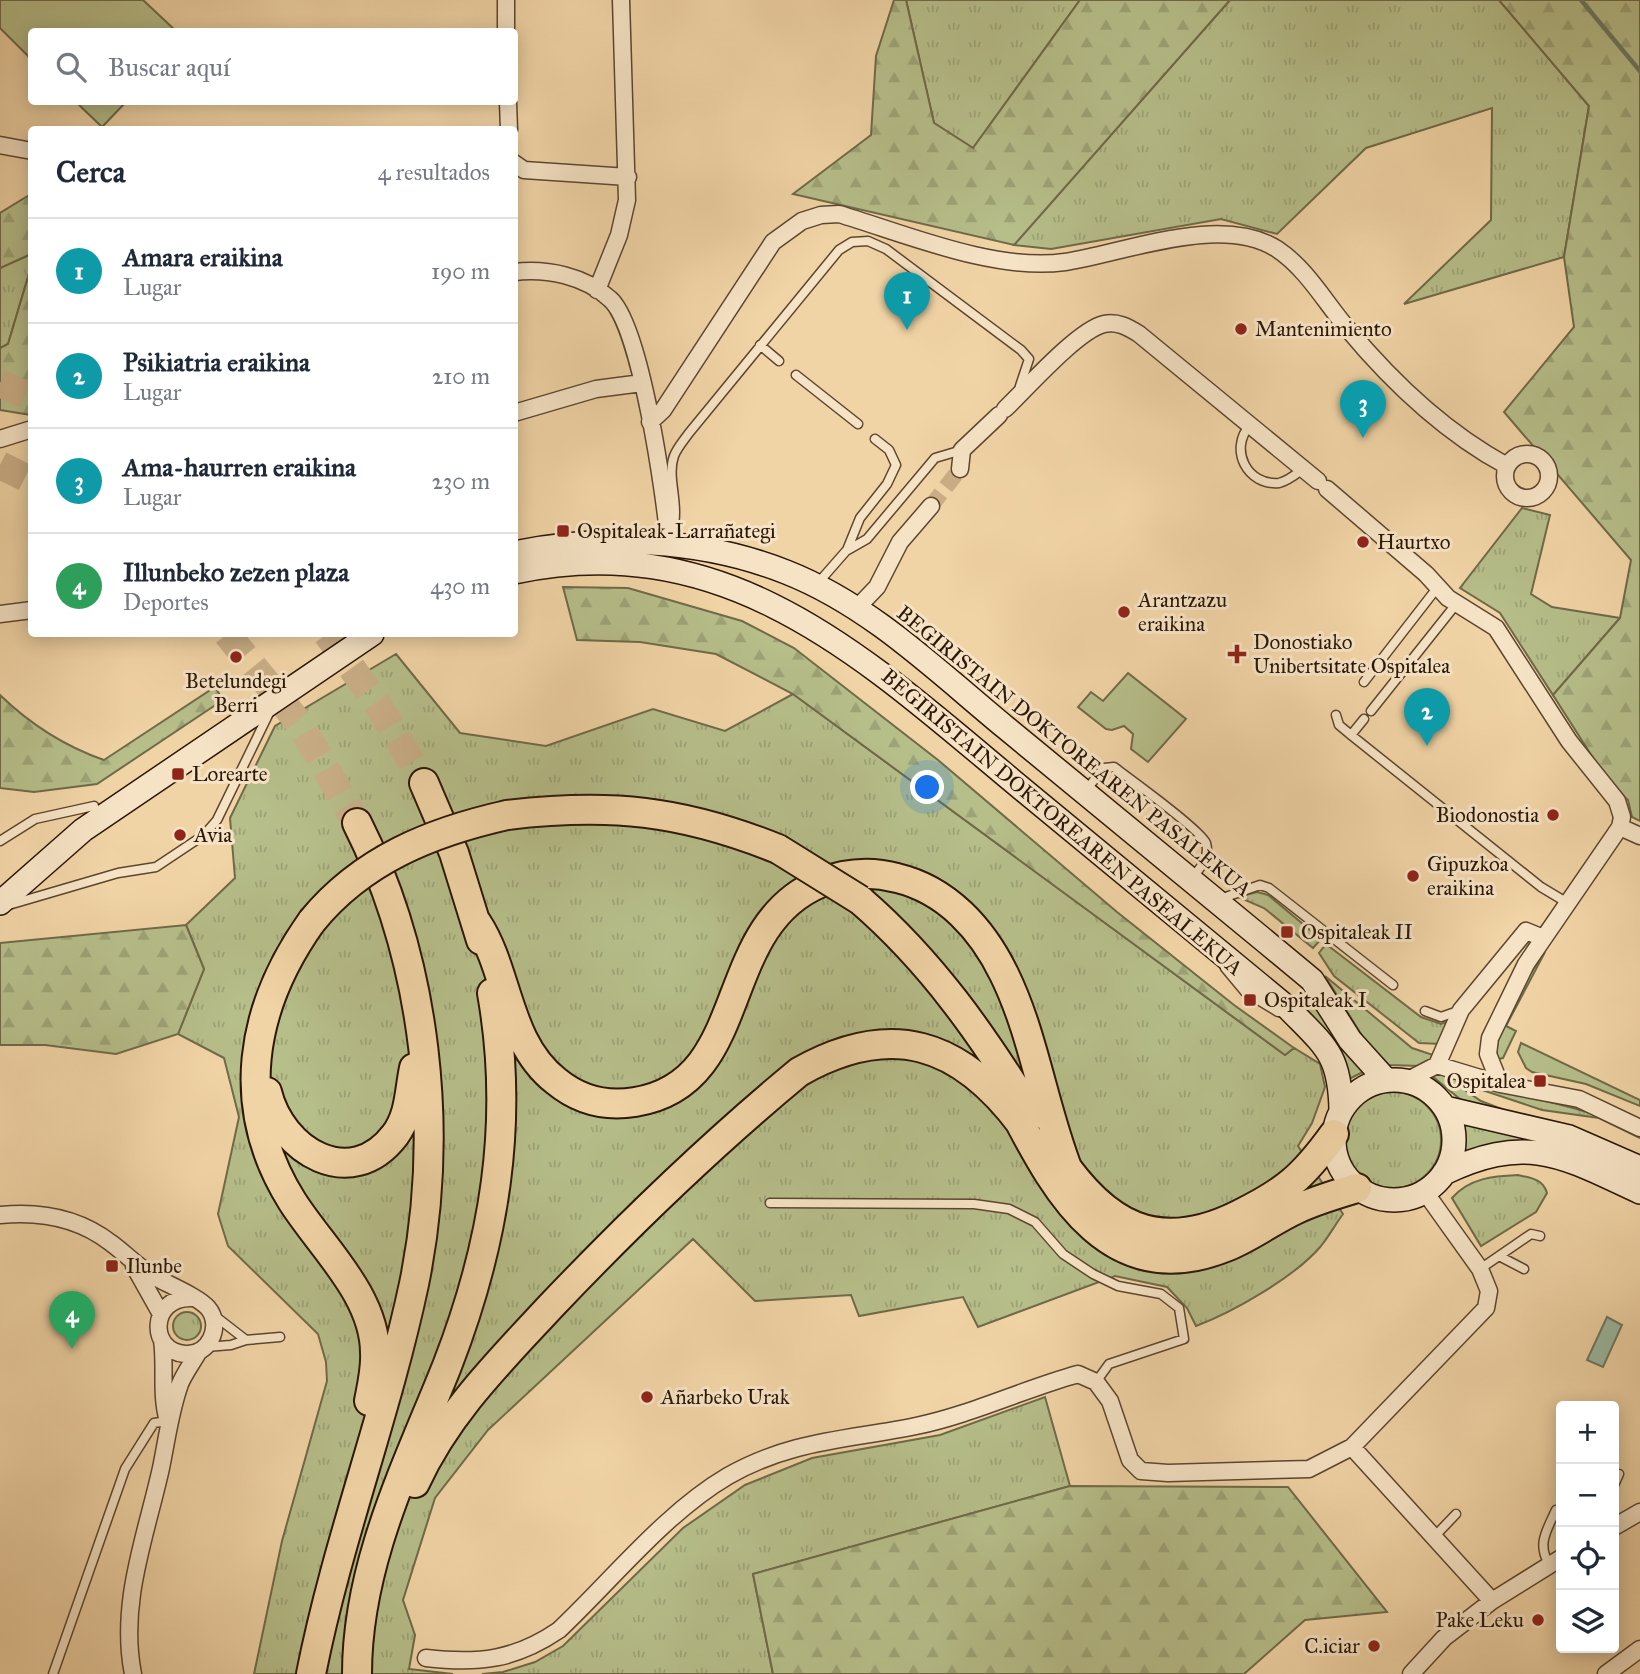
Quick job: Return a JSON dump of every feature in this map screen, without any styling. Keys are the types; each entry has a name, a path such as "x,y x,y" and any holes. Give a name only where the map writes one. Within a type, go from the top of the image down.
{"highway":[{"path":"357,1674 357,1647 375,1552 404,1466 473,1293 489,1234 499,1181 503,1074 495,1008 477,923 454,853 424,783"},
{"path":"369,1451 363,1428 373,1379 373,1336 362,1304 291,1200 268,1152 259,1119 256,1043 281,974 312,921 338,892 401,849 468,824 507,814 568,808 654,813 700,821 778,849 860,900 897,933 933,973 992,1051 1068,1170 1089,1196 1120,1221 1151,1232 1185,1234 1218,1225 1284,1189 1303,1176 1337,1122"},
{"path":"311,1674 333,1573 403,1330 423,1226 428,1106 423,1046 409,970 387,894 357,823"},
{"path":"477,923 492,946 521,1037 546,1073 583,1098 600,1103 628,1104 656,1097 676,1086 704,1059 725,1023 755,944 789,900 808,888 843,876 885,875 909,881 952,905 971,924 1004,974 1024,1026 1053,1132 1068,1170"},
{"path":"933,973 961,1013 1062,1195 1077,1215 1111,1241 1142,1253 1176,1257 1211,1252 1296,1209 1357,1188"},
{"path":"264,1027 267,1093 279,1124 296,1145 308,1153 335,1161 361,1158 374,1153 394,1136 407,1111 414,1070 423,1046"},
{"path":"375,1552 398,1521 424,1464 481,1380 600,1254 799,1072 828,1056 859,1046 886,1043 915,1047 943,1055 967,1068 993,1091 1022,1125"}],"main road":[{"name":"BEGIRISTAIN DOKTOREAREN PASEALEKUA","path":"518,552 585,543 679,545 764,561 818,583 859,606 1046,760 1087,789 1312,979 1350,1040 1389,1077"},
{"name":"BEGIRISTAIN DOKTOREAREN PASEALEKUA","path":"518,571 655,553 679,545"},
{"name":"BEGIRISTAIN DOKTOREAREN PASEALEKUA","path":"679,545 698,576"},
{"name":"BEGIRISTAIN DOKTOREAREN PASEALEKUA","path":"724,586 713,574 711,567 715,562 764,561"},
{"name":"BEGIRISTAIN DOKTOREAREN PASEALEKUA","path":"579,562 657,565 698,576 762,601 870,663 1305,1025 1336,1064 1340,1079 1337,1122"},
{"path":"813,628 828,626 859,606"},
{"path":"0,884 74,819 342,637"},
{"path":"0,903 83,830 368,637"},
{"path":"1389,1077 1428,1090 1445,1108 1452,1124 1452,1158 1444,1173 1425,1192 1409,1199 1373,1197 1357,1188 1338,1165 1337,1122 1360,1090 1389,1077"},
{"path":"1445,1108 1465,1115 1569,1137 1640,1168"},
{"path":"1444,1173 1486,1156 1533,1151 1578,1163 1640,1192"}],"street":[{"path":"506,0 506,28"},
{"path":"597,290 619,235 627,200 621,0"},
{"path":"508,105 509,126"},
{"path":"0,145 28,150"},
{"path":"518,166 524,170 628,177"},
{"path":"650,422 663,410 773,242 802,221 821,215 839,214 985,257 1032,262 1065,262 1200,234 1250,239 1277,249 1305,276 1355,337 1411,395 1480,451 1507,466"},
{"path":"518,272 558,273 597,290 611,299 628,326 679,545"},
{"path":"960,469 962,450 1084,332 1105,324 1124,325 1303,469 1426,573 1437,588 1496,628 1569,741 1617,801 1622,817 1620,827 1566,902 1490,1038 1488,1054 1500,1084"},
{"path":"518,412 596,389 642,383"},
{"path":"0,439 28,430"},
{"path":"859,606 877,587 900,542 930,506"},
{"path":"0,614 28,610"},
{"path":"1620,827 1640,836"},
{"path":"1437,1065 1461,1010 1526,930 1546,940"},
{"path":"1389,1077 1437,1065 1500,1084 1580,1099 1640,1128"},
{"path":"426,1658 461,1662 513,1656 537,1645 559,1630 680,1511 728,1476 811,1442 918,1425 1078,1374 1096,1382 1110,1401 1130,1460 1141,1471 1168,1473 1309,1469 1352,1447 1486,1308 1489,1291 1480,1269 1425,1192"},
{"path":"0,1215 42,1214 80,1225 110,1242 133,1264 206,1306 211,1313 214,1331 181,1383 168,1421 162,1466 132,1588 128,1634 133,1674"},
{"path":"133,1264 161,1314"},
{"path":"168,1421 162,1399 165,1359 158,1322 161,1314 173,1301 190,1298"},
{"path":"162,1339 175,1352 183,1354 202,1349"},
{"path":"1352,1447 1492,1601"},
{"path":"1619,1524 1640,1512"},
{"path":"1411,1674 1444,1639 1492,1601 1556,1562"},
{"path":"1606,1674 1640,1648"}],"lane":[{"path":"679,545 672,470 674,456 689,433 824,266 852,242 868,241 906,264 1029,359 1027,373 1005,409"},
{"path":"760,345 779,361"},
{"path":"796,375 858,425"},
{"path":"1250,425 1241,436 1238,449 1245,465 1256,475 1268,483 1281,482 1303,469"},
{"path":"818,583 846,551 860,518 887,484 896,465 889,450 876,439"},
{"path":"846,551 867,539 935,458 962,450"},
{"path":"1364,682 1437,588"},
{"path":"762,601 852,660 927,720 1214,958 1252,998 1305,1025"},
{"path":"1371,711 1457,603"},
{"name":"BEGIRISTAIN DOKTOREAREN PASALEKUA","path":"859,606 885,617 1087,789"},
{"path":"0,909 118,873 156,867 204,835 217,820 276,699"},
{"path":"1336,715 1339,725 1351,735 1541,887 1566,902"},
{"path":"1351,735 1364,719"},
{"path":"1087,789 1104,768 1114,766 1202,836 1206,855 1193,877"},
{"path":"0,841 35,819 94,806"},
{"path":"1220,899 1261,885 1269,888 1394,985"},
{"path":"1425,1011 1441,1017 1461,1010"},
{"path":"770,1203 974,1204 1009,1209 1035,1222 1063,1254 1093,1274 1118,1286 1161,1294 1179,1308 1184,1339 1109,1364 1096,1382"},
{"path":"1480,1269 1531,1234 1540,1236"},
{"path":"1499,1256 1524,1269"},
{"path":"211,1313 246,1340"},
{"path":"202,1349 246,1340 280,1337"},
{"path":"53,1674 124,1469 154,1423 168,1421"},
{"path":"1556,1510 1542,1540 1543,1555 1556,1562"},
{"path":"1435,1536 1456,1514"}],"green space":[{"path":"0,0 143,0 173,28 28,28 28,56 0,28"},
{"path":"894,0 906,0 934,123 973,148 1080,0 1230,0 1014,245 793,194 871,135 876,56"},
{"path":"906,0 1080,0 973,148 934,123"},
{"path":"1230,0 1499,0 1589,106 1564,257 1404,304 1491,220 1492,108 1366,148 1277,234 1221,219 1051,249 1014,245"},
{"path":"1499,0 1640,0 1640,821 1632,817 1628,800 1609,783 1553,695 1620,618 1631,560 1504,412 1574,327 1564,257 1589,106"},
{"path":"79,105 123,105 103,126"},
{"path":"28,196 28,255 0,268 0,213"},
{"path":"28,255 28,277 8,344 0,348 0,268"},
{"path":"28,277 28,415 0,410 0,348 8,344"},
{"path":"1522,508 1550,515 1531,594 1552,607 1620,618 1553,695 1500,613 1460,588"},
{"path":"563,587 628,588 742,621 794,648 938,760 1117,912 1234,1005 1294,1048 1285,1055 793,694 716,654 640,642 577,640"},
{"path":"396,654 460,733 546,746 653,709 725,731 793,694 1285,1055 1294,1048 1320,1064 1325,1087 1312,1123 1298,1146 1343,1214 1321,1246 1296,1270 1245,1303 1196,1326 1187,1308 1167,1287 1115,1276 978,1327 963,1297 859,1316 851,1295 755,1301 693,1239 488,1430 435,1498 403,1600 415,1635 409,1669 453,1674 254,1674 282,1541 327,1381 326,1362 318,1334 228,1246 218,1214 239,1117 224,1058 178,1034 204,969 186,925 235,878 230,818 275,726"},
{"path":"1128,673 1186,719 1148,762 1131,749 1133,734 1124,726 1106,729 1078,707 1091,692 1103,701"},
{"path":"215,687 223,700 97,784 34,792 0,788 0,695 48,733 104,760"},
{"path":"1257,892 1268,895 1321,939 1313,948 1264,908 1238,897"},
{"path":"186,925 204,969 178,1034 116,1054 45,1045 0,1045 0,943"},
{"path":"1326,944 1421,1017 1441,1024 1451,1020 1442,1044 1419,1043 1334,976 1319,953"},
{"path":"1545,952 1506,1026 1516,1031 1503,1058 1498,1059 1497,1049 1505,1020"},
{"path":"1325,976 1412,1048 1436,1056 1420,1066 1389,1065 1366,1042"},
{"path":"1314,989 1367,1070 1349,1079 1287,1001"},
{"path":"1521,1043 1640,1100 1640,1106 1586,1084 1532,1072 1526,1068 1518,1052"},
{"path":"1443,1072 1461,1076 1459,1086 1481,1101 1512,1113 1466,1104 1432,1076"},
{"path":"1477,1081 1608,1119 1640,1138 1599,1118 1542,1110 1479,1089"},
{"path":"1393,1092 1411,1096 1427,1106 1437,1122 1441,1140 1437,1158 1427,1174 1411,1184 1393,1188 1375,1184 1359,1174 1349,1158 1345,1140 1349,1122 1359,1106 1375,1096"},
{"path":"1464,1123 1561,1144 1464,1155"},
{"path":"1518,1175 1539,1182 1547,1193 1536,1212 1481,1246 1452,1198 1474,1182 1491,1177"},
{"path":"187,1312 197,1316 201,1326 197,1336 187,1340 177,1336 173,1326 177,1316"},
{"path":"1045,1397 1070,1486 753,1574 773,1674 482,1674 503,1672 535,1662 563,1646 683,1528 745,1485 812,1458 940,1435"},
{"path":"1070,1486 1288,1487 1387,1612 1305,1620 1244,1674 773,1674 753,1574"}],"shaded area":[{"path":"1607,1317 1622,1325 1603,1367 1587,1360"}],"waterway":[{"path":"1581,0 1640,71"}],"tunnel":[{"path":"0,383 28,396"},
{"path":"0,465 28,479"},
{"path":"931,506 960,469"},
{"path":"229,637 300,724 357,823"},
{"path":"329,637 377,703 424,783"}],"place":[{"name":"Mantenimiento","path":"1241,329"},
{"name":"Amara eraikina","path":"907,330"},
{"name":"Ama-haurren eraikina","path":"1363,438"},
{"name":"Ospitaleak-Larrañategi","path":"563,531"},
{"name":"Haurtxo","path":"1363,542"},
{"name":"Arantzazu eraikina","path":"1124,612"},
{"name":"Donostiako Unibertsitate Ospitalea","path":"1237,654"},
{"name":"Betelundegi Berri","path":"236,657"},
{"name":"Psikiatria eraikina","path":"1427,746"},
{"name":"Lorearte","path":"178,774"},
{"name":"Biodonostia","path":"1553,815"},
{"name":"Avia","path":"180,835"},
{"name":"Gipuzkoa eraikina","path":"1413,876"},
{"name":"Ospitaleak II","path":"1287,932"},
{"name":"Ospitaleak I","path":"1250,1000"},
{"name":"Ospitalea","path":"1540,1081"},
{"name":"Ilunbe","path":"112,1266"},
{"name":"Illunbeko zezen plaza","path":"72,1349"},
{"name":"Añarbeko Urak","path":"647,1397"},
{"name":"Pake Leku","path":"1538,1620"},
{"name":"C.iciar","path":"1374,1646"}]}
